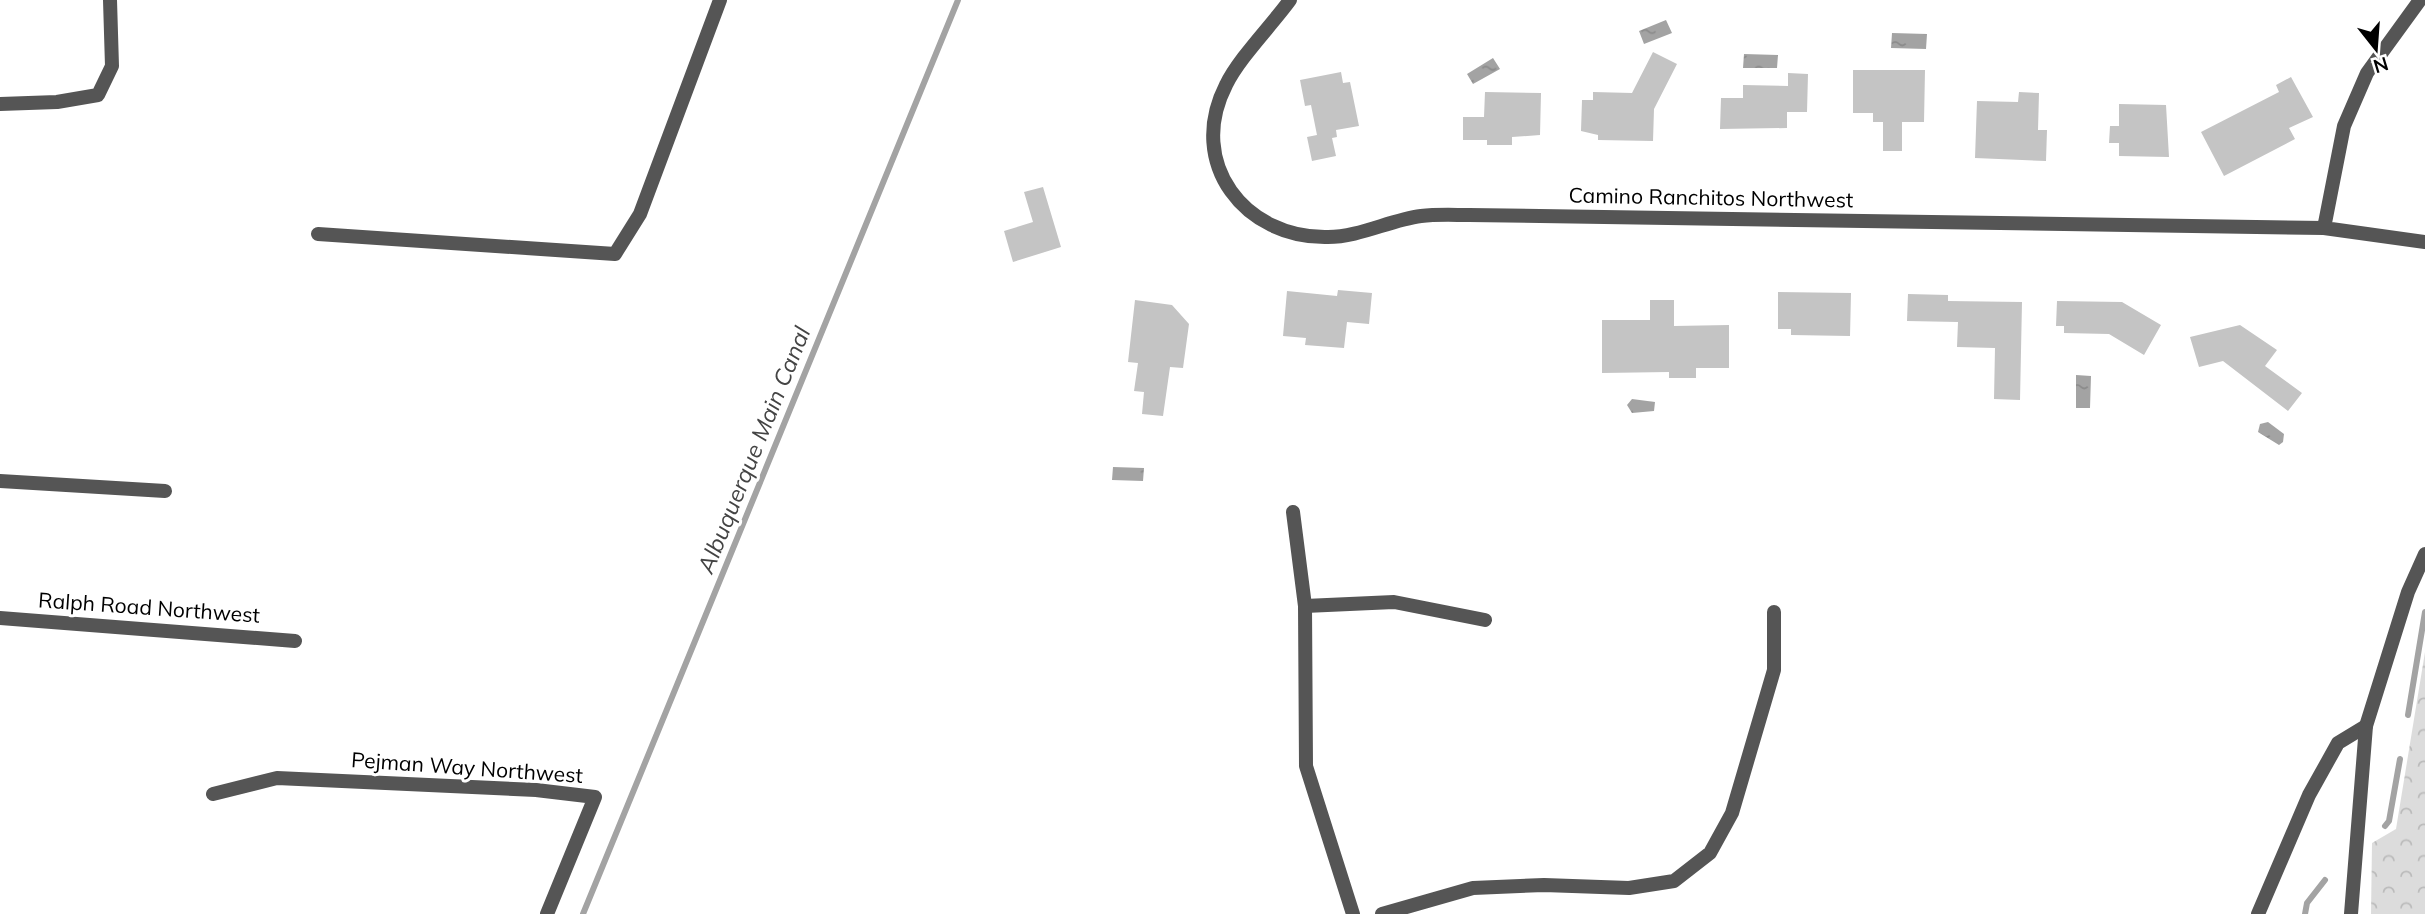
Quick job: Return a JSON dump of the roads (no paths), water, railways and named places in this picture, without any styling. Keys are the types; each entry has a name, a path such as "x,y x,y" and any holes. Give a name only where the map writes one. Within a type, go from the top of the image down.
{"street":[{"path":"0,104 57,102 98,95 112,66 110,0"},
{"path":"318,234 615,254 640,214 720,0"},
{"name":"Camino Ranchitos Northwest","path":"1290,0 1226,85 1216,116 1214,150 1221,179 1240,203 1261,221 1296,235 1330,237 1421,216 1469,215 2324,228 2425,242"},
{"path":"2324,228 2344,126 2367,74 2420,0"},
{"path":"0,481 165,491"},
{"path":"1293,512 1305,607 1306,766 1353,914"},
{"path":"2351,914 2366,726 2408,592 2425,554"},
{"path":"1305,607 1394,601 1485,620"},
{"path":"1382,914 1473,888 1544,885 1629,888 1674,881 1710,853 1732,813 1774,670 1774,612"},
{"name":"Ralph Road Northwest","path":"0,618 295,640"},
{"path":"2258,914 2309,795 2338,743 2366,726"},
{"name":"Pejman Way Northwest","path":"213,794 277,778 536,790 595,797 547,914"}],"water":[{"path":"1666,20 1672,33 1644,44 1639,31"},
{"path":"1892,33 1927,34 1926,49 1891,48"},
{"path":"1744,54 1778,55 1777,68 1743,68"},
{"path":"1493,58 1500,69 1473,84 1467,74"},
{"path":"2076,375 2091,376 2090,408 2076,408"},
{"path":"1632,399 1655,402 1654,411 1632,413 1627,405"},
{"path":"2268,422 2284,434 2283,442 2279,445 2258,432 2260,424"},
{"path":"1113,467 1144,468 1143,481 1112,480"}],"waterway":[{"name":"Albuquerque Main Canal","path":"583,914 958,0"},
{"path":"2408,715 2425,612"},
{"path":"2385,826 2389,821 2400,759"},
{"path":"2305,914 2307,903 2325,880"}]}
